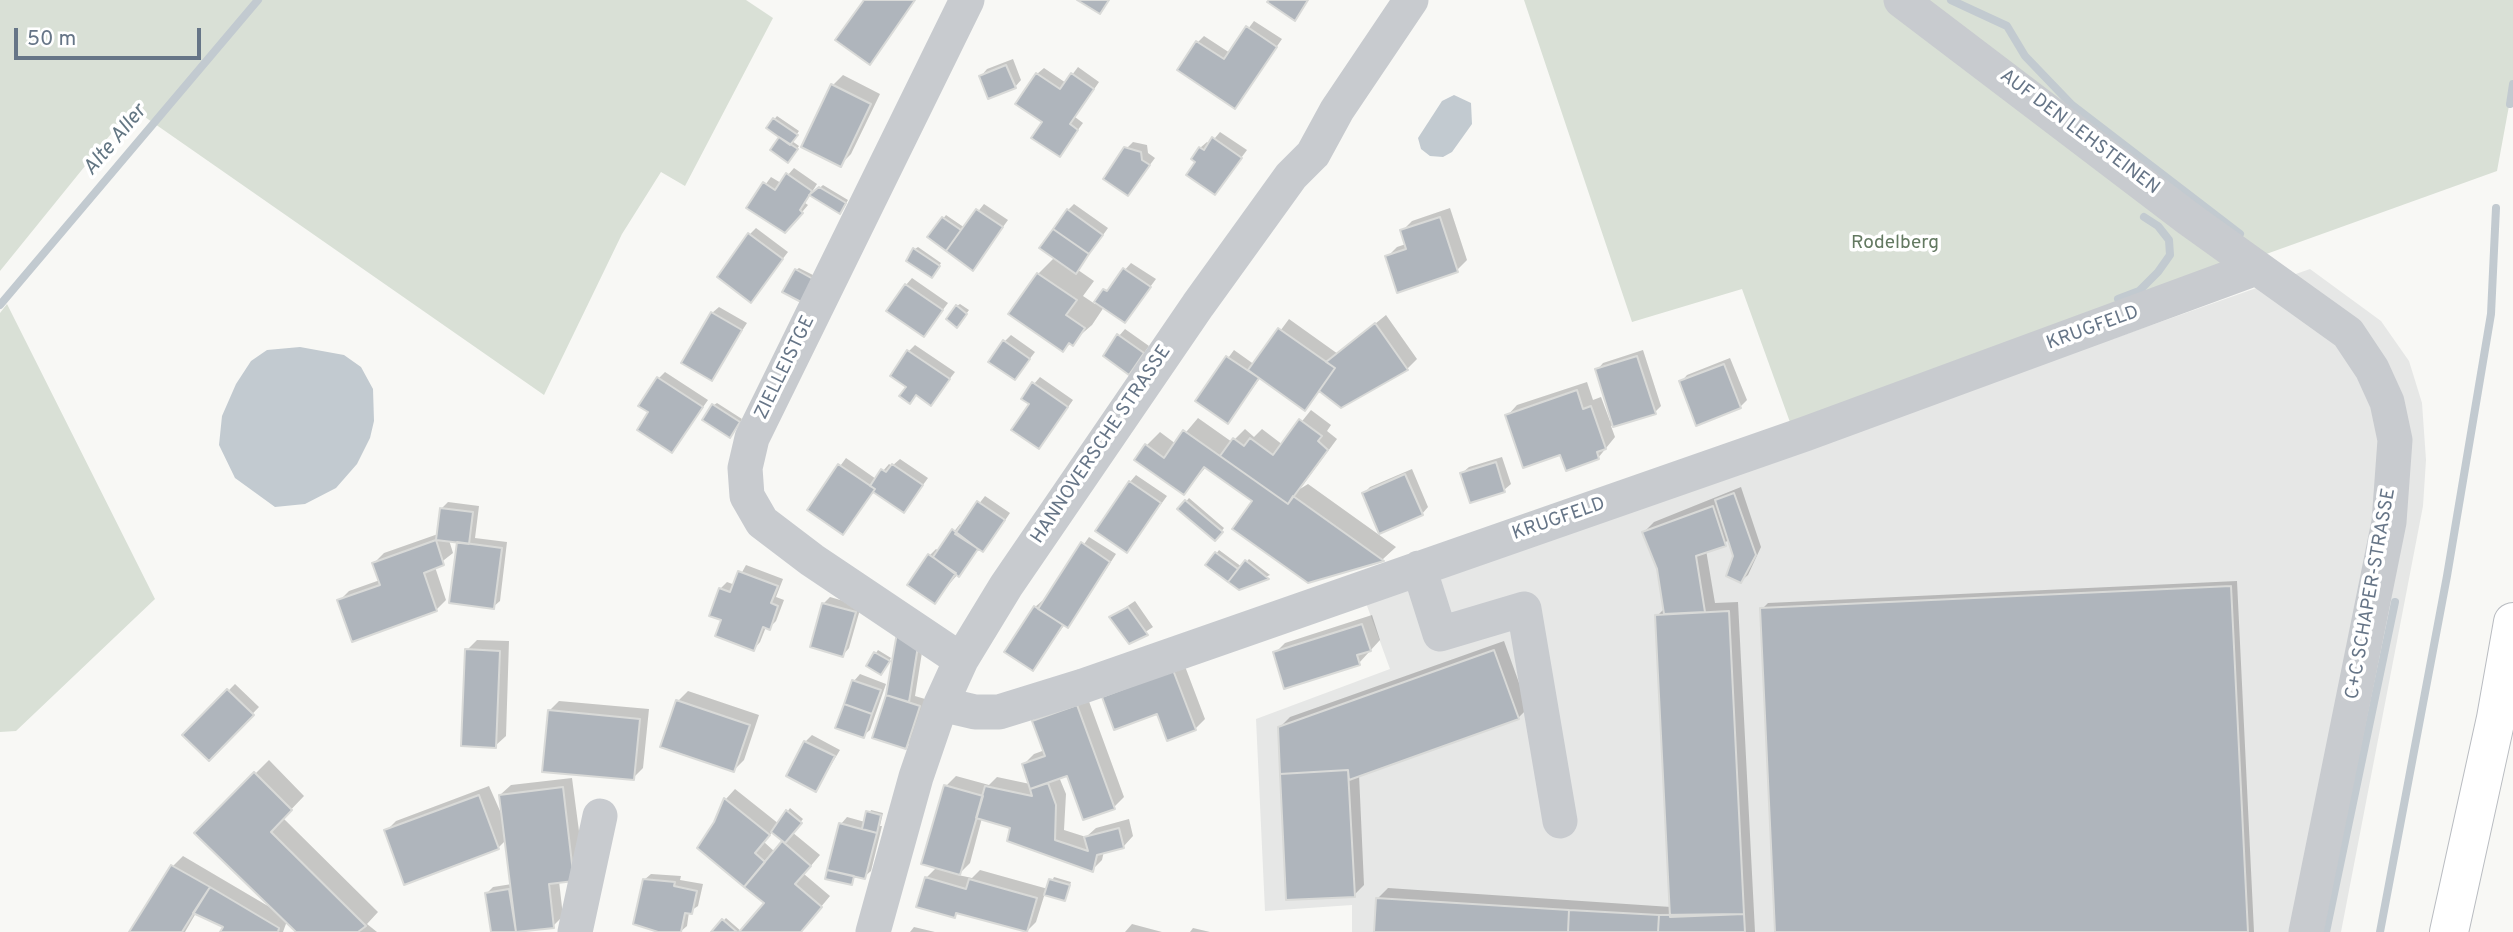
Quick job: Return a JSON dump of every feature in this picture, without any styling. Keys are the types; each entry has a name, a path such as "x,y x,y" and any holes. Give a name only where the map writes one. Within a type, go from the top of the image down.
{"main road":[{"path":"2449,932 2496,718 2513,622"}],"street":[{"name":"ZIELLEISTGE","path":"961,660 812,560 762,523 747,496 745,468 752,438 967,0"},
{"name":"HANNOVERSCHE STRASSE","path":"873,932 916,777 941,705 961,660 1006,586 1198,304 1291,176 1313,154 1337,110 1411,0"},
{"name":"AUF DEN LEHSTEINEN","path":"1901,0 2256,268"},
{"path":"2171,301 2187,287 2197,266 2196,234 2189,219"},
{"name":"KRUGFELD","path":"941,705 975,712 999,712 1083,686 1805,434 2256,268"},
{"name":"C+C SCHAPER-STRASSE","path":"2256,268 2348,333 2372,369 2387,402 2395,440 2389,522 2306,932"},
{"path":"1419,568 1440,634 1524,609 1560,821"},
{"path":"575,932 600,817"}],"shaded area":[{"path":"1454,95 1471,103 1472,124 1452,152 1443,157 1430,156 1421,149 1418,138 1442,101"},
{"path":"2310,269 2381,321 2409,361 2422,403 2426,460 2423,506 2341,932 1352,932 1352,905 1265,911 1256,719 1390,669 1366,603"},
{"path":"300,347 344,355 361,367 373,389 374,421 370,438 357,464 336,488 305,504 275,507 235,478 219,445 222,416 236,384 251,361 267,350"}],"green space":[{"path":"0,0 746,0 773,18 685,186 661,172 622,234 544,395 132,108 0,271"},
{"name":"Rodelberg","path":"1524,0 2513,0 2513,84 2497,171 1791,425 1742,289 1632,322"},
{"path":"7,304 155,599 16,731 0,732 0,313"}],"building":[{"path":"864,0 915,0 870,65 835,40"},
{"path":"1077,0 1109,0 1100,14"},
{"path":"1308,0 1295,21 1267,2"},
{"path":"1246,26 1277,47 1235,109 1177,70 1196,41 1224,59"},
{"path":"1006,65 1016,88 988,99 979,76"},
{"path":"1036,73 1060,89 1071,73 1094,89 1070,124 1078,130 1060,157 1031,138 1042,122 1015,104"},
{"path":"831,84 871,104 841,167 801,147"},
{"path":"773,118 798,135 790,145 766,128"},
{"path":"779,137 798,149 788,163 770,150"},
{"path":"1212,137 1242,158 1215,195 1186,175 1195,162 1191,159 1199,147 1204,150"},
{"path":"1124,147 1141,152 1142,160 1150,165 1128,196 1103,179"},
{"path":"786,173 812,191 800,210 803,213 785,233 746,208 763,182 775,190"},
{"path":"819,187 846,203 840,214 809,195"},
{"path":"976,209 1003,227 973,271 946,251"},
{"path":"1067,209 1103,235 1089,254 1053,229"},
{"path":"942,217 961,230 946,251 927,237"},
{"path":"1440,217 1458,272 1397,293 1385,256 1406,249 1400,230"},
{"path":"1053,229 1089,254 1076,274 1039,248"},
{"path":"748,233 783,259 751,303 717,277"},
{"path":"913,248 940,266 932,278 906,261"},
{"path":"1123,268 1151,287 1125,323 1094,302 1103,289 1107,291"},
{"path":"795,269 813,279 801,302 782,292"},
{"path":"1037,273 1077,300 1066,315 1085,328 1073,346 1069,343 1063,352 1008,314"},
{"path":"905,284 943,310 924,337 886,311"},
{"path":"956,305 967,314 957,328 946,319"},
{"path":"711,312 742,330 712,381 681,363"},
{"path":"1375,323 1408,370 1341,408 1319,391 1335,368 1326,362"},
{"path":"1278,328 1335,368 1305,411 1248,370"},
{"path":"1117,334 1144,353 1129,375 1103,356"},
{"path":"1003,340 1030,359 1015,380 988,362"},
{"path":"907,350 950,379 931,406 916,395 910,404 899,396 906,387 890,376"},
{"path":"1226,356 1259,378 1228,424 1195,401"},
{"path":"1637,356 1656,414 1613,427 1595,369"},
{"path":"1724,364 1741,408 1696,426 1679,381"},
{"path":"657,377 703,407 672,453 637,430 648,412 638,406"},
{"path":"1032,382 1068,407 1039,449 1011,430 1029,404 1021,399"},
{"path":"1577,390 1583,409 1591,406 1606,449 1597,452 1599,459 1566,471 1560,455 1523,468 1505,415"},
{"path":"712,404 740,422 730,438 702,420"},
{"path":"1299,419 1322,436 1318,441 1328,450 1288,504 1220,456 1233,438 1244,446 1250,438 1273,455"},
{"path":"1183,430 1288,504 1293,496 1384,561 1308,583 1232,529 1252,501 1204,467 1184,495 1134,460 1145,444 1164,458"},
{"path":"1496,462 1505,492 1470,503 1460,473"},
{"path":"838,464 875,489 843,535 807,510"},
{"path":"892,464 923,485 904,513 873,492 875,489 870,486 881,469 886,472"},
{"path":"1405,474 1423,515 1379,534 1362,493"},
{"path":"1129,481 1161,503 1127,553 1095,531"},
{"path":"1734,493 1756,555 1741,583 1726,576 1733,556 1715,500"},
{"path":"1185,500 1223,532 1215,541 1177,509"},
{"path":"977,501 1005,520 983,552 955,534"},
{"path":"1713,506 1726,546 1696,556 1705,612 1664,614 1657,569 1642,532"},
{"path":"440,508 473,512 469,544 436,540"},
{"path":"952,529 978,549 959,577 933,557"},
{"path":"436,540 444,565 424,573 437,611 352,642 337,600 380,585 372,563"},
{"path":"457,542 502,548 494,609 449,603"},
{"path":"1081,542 1110,562 1068,628 1038,609"},
{"path":"1215,552 1238,569 1228,582 1205,565"},
{"path":"928,554 956,573 935,604 907,585"},
{"path":"1245,560 1269,579 1239,590 1228,582"},
{"path":"738,571 778,586 771,603 778,606 770,630 763,627 754,651 715,636 721,620 709,616 719,588 730,592"},
{"path":"2231,586 2248,932 1775,932 1760,608"},
{"path":"822,603 856,612 843,657 810,647"},
{"path":"1034,606 1063,625 1033,671 1004,652"},
{"path":"1128,607 1148,635 1129,644 1109,617"},
{"path":"1729,611 1744,914 1670,917 1655,615"},
{"path":"1362,624 1371,651 1357,655 1360,665 1284,689 1273,652"},
{"path":"897,633 918,646 909,702 886,695"},
{"path":"465,649 500,651 496,748 461,746"},
{"path":"1494,650 1519,719 1349,780 1348,770 1280,774 1278,727"},
{"path":"874,652 890,661 881,675 866,666"},
{"path":"1173,670 1196,730 1167,741 1157,714 1114,730 1102,697"},
{"path":"852,680 881,690 872,714 844,704"},
{"path":"227,689 254,715 209,761 182,735"},
{"path":"886,695 920,706 906,749 872,738"},
{"path":"676,700 750,725 734,772 660,747"},
{"path":"844,704 872,714 864,738 835,728"},
{"path":"1077,705 1115,809 1083,820 1067,776 1030,789 1022,764 1045,756 1032,721"},
{"path":"548,710 640,719 634,780 542,772"},
{"path":"804,741 835,756 816,792 786,776"},
{"path":"1348,770 1355,897 1286,900 1280,774"},
{"path":"254,772 292,810 271,832 366,926 358,932 296,932 194,833"},
{"path":"1048,783 1056,805 1055,840 1088,851 1084,837 1119,828 1124,848 1097,855 1093,872 1007,841 1010,828 976,818 985,786 1032,796 1030,789"},
{"path":"944,785 983,796 960,875 921,864"},
{"path":"563,787 574,881 549,884 554,928 516,932 499,795"},
{"path":"479,795 499,849 404,885 384,830"},
{"path":"724,798 770,835 755,853 765,862 744,887 697,848 714,822"},
{"path":"786,810 802,823 785,843 771,832"},
{"path":"866,811 881,815 877,833 862,829"},
{"path":"839,823 877,833 865,879 827,870"},
{"path":"782,841 811,866 795,884 822,907 801,932 739,932 764,903 744,887"},
{"path":"171,865 210,887 182,932 129,932"},
{"path":"827,870 854,876 852,885 825,879"},
{"path":"925,877 966,889 969,879 1037,898 1027,932 956,913 955,918 916,907"},
{"path":"643,879 675,882 674,886 697,891 692,914 685,913 681,932 658,932 633,924"},
{"path":"1049,879 1070,885 1065,901 1044,895"},
{"path":"210,887 279,928 278,932 220,932 223,927 193,913"},
{"path":"509,889 516,932 491,932 485,893"},
{"path":"1376,898 1569,910 1568,932 1374,932"},
{"path":"1569,910 1659,915 1658,932 1568,932"},
{"path":"1744,914 1745,932 1658,932 1659,915"},
{"path":"722,919 737,932 711,932"}],"waterway":[{"name":"Alte Aller","path":"0,305 258,0"},
{"path":"1951,0 2007,26 2025,56 2072,105 2240,234"},
{"path":"2510,104 2513,84"},
{"path":"2380,932 2447,576 2491,314 2496,208"},
{"path":"2118,299 2139,291 2170,255 2169,240 2158,226 2144,217"},
{"path":"2326,932 2395,602"}]}
